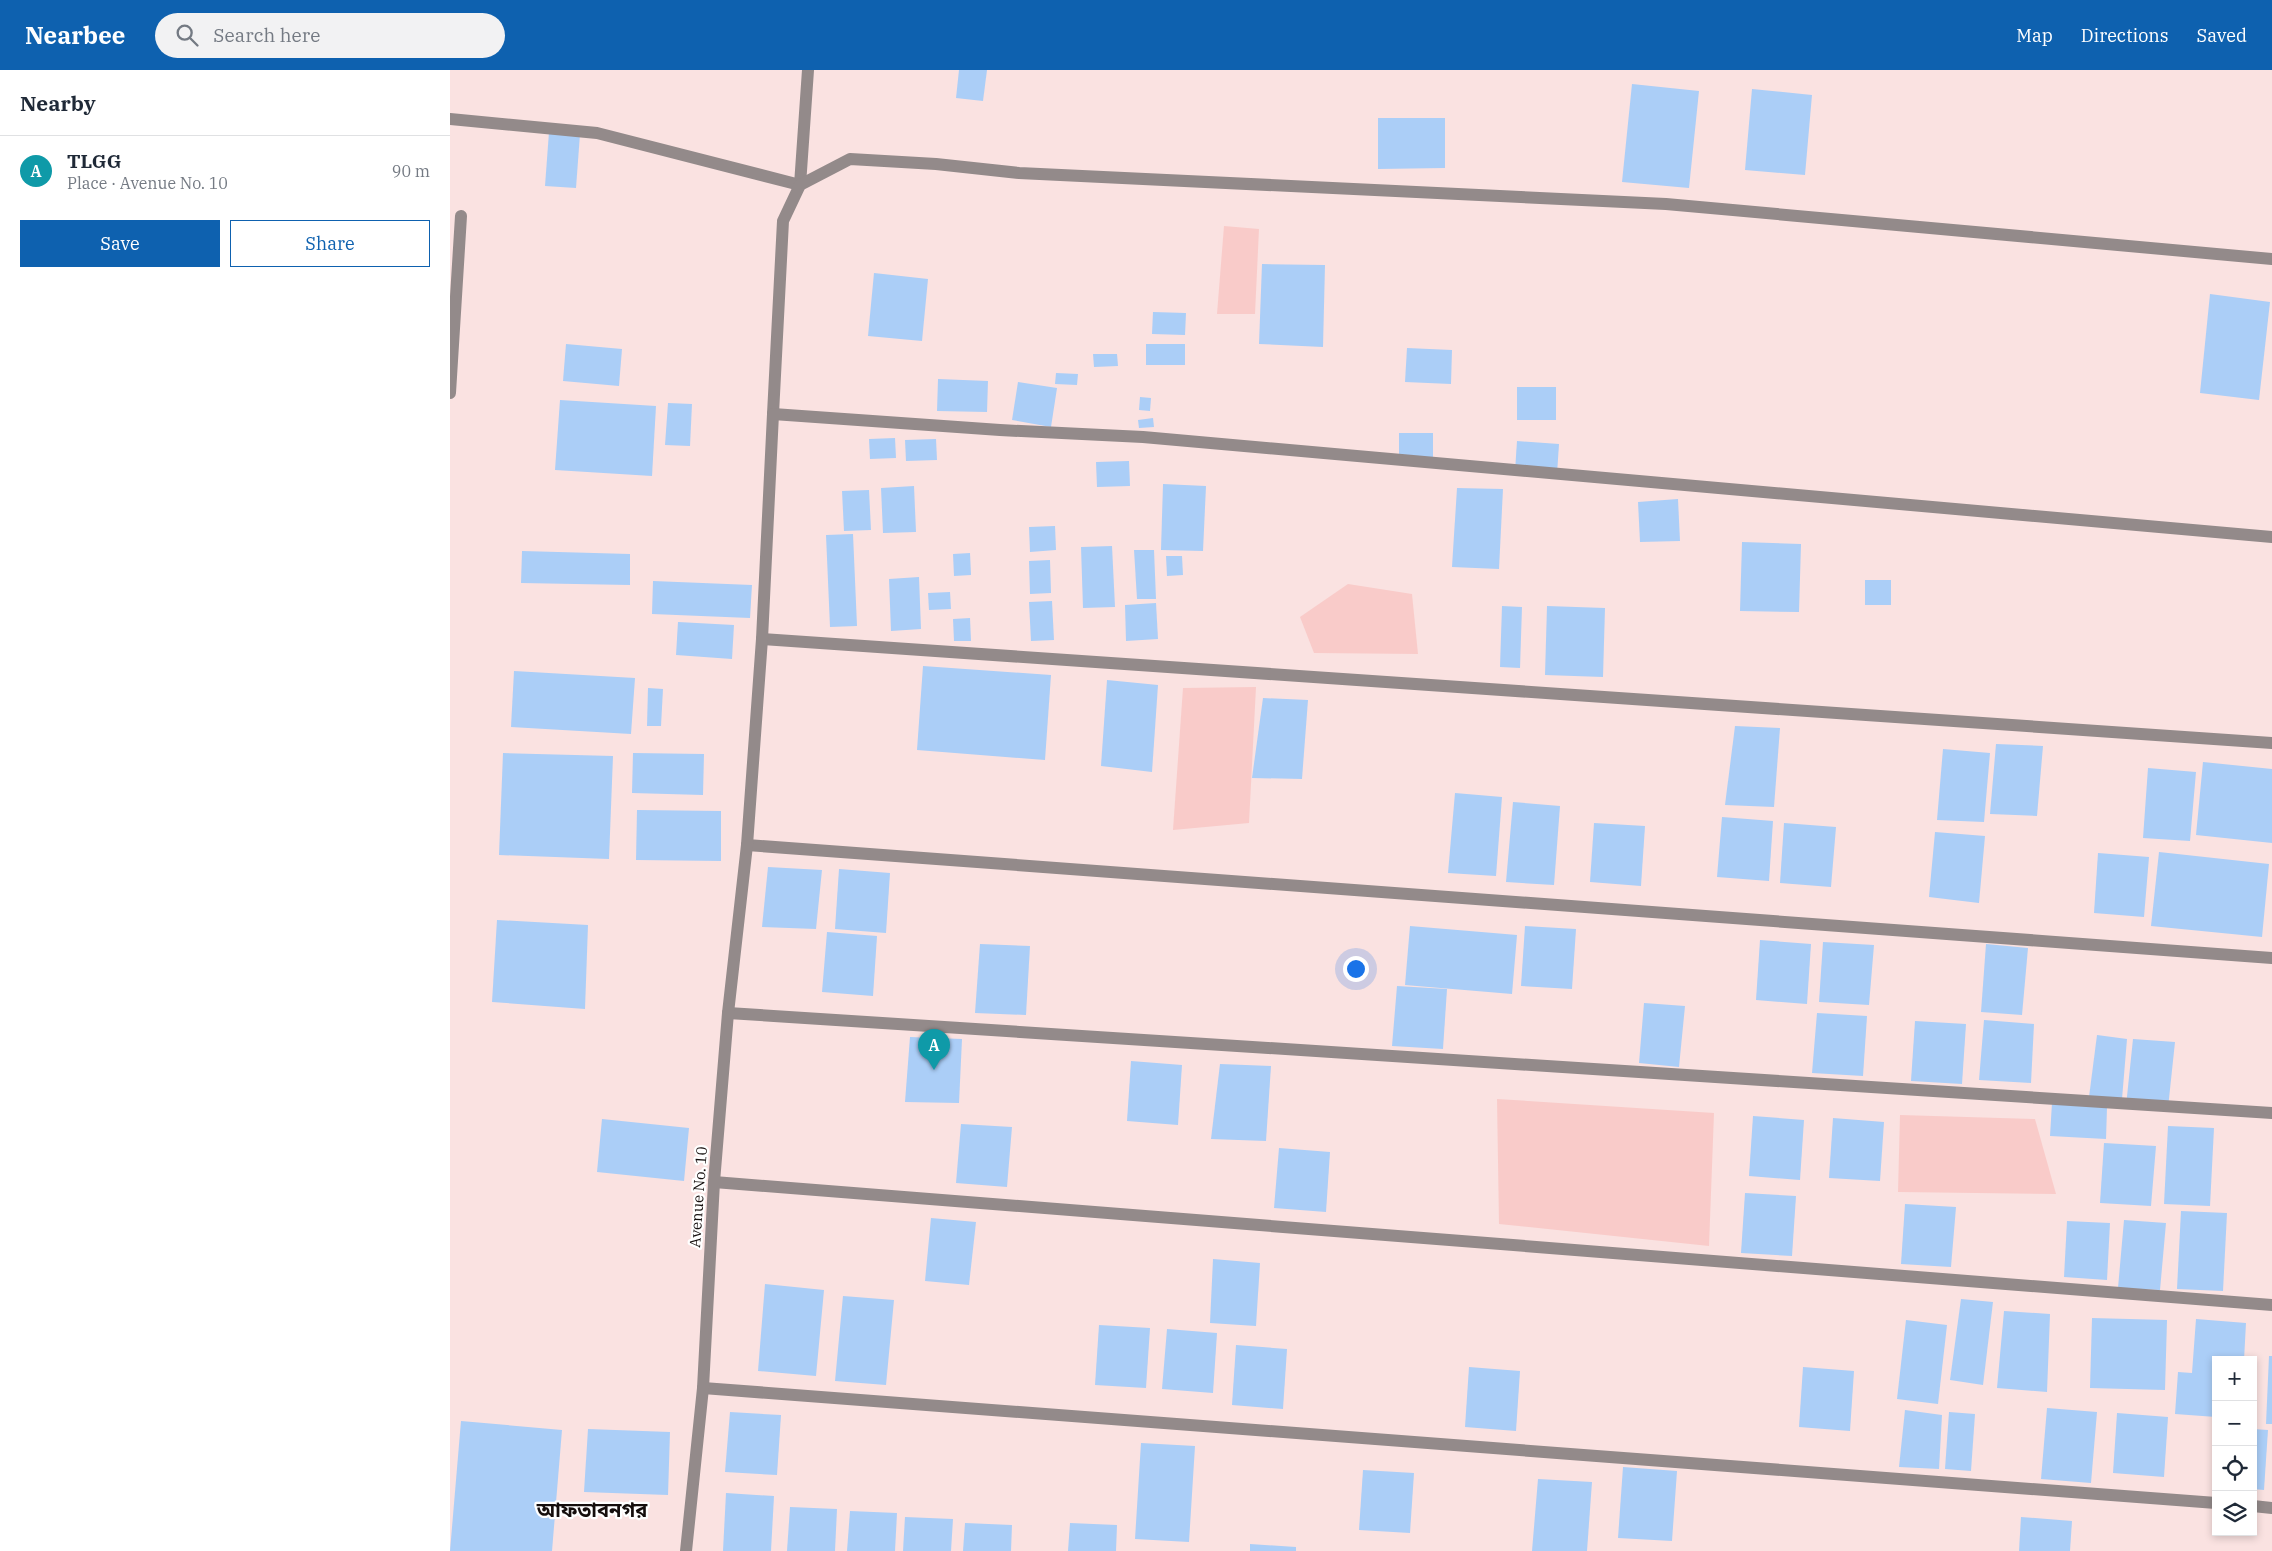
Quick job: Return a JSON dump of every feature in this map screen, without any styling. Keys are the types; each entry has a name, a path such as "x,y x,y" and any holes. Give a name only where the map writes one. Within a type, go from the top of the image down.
{"street":[{"path":"800,185 808,70"},
{"path":"450,119 598,133 800,185 850,159 936,164 1020,172 1666,204 2272,259"},
{"name":"Avenue No. 10","path":"686,1551 703,1388 714,1182 728,1013 747,846 762,638 783,221 800,185"},
{"path":"450,393 461,216"},
{"path":"773,414 1000,430 1143,437 2272,537"},
{"path":"762,638 2272,743"},
{"path":"747,846 2272,958"},
{"path":"728,1013 2272,1113"},
{"path":"714,1182 2272,1305"},
{"path":"703,1388 2212,1503"},
{"path":"2257,1506 2272,1508"}],"shaded area":[{"path":"1224,226 1259,229 1255,314 1217,314"},
{"path":"1348,584 1412,594 1418,654 1314,653 1300,617"},
{"path":"1256,687 1249,823 1173,830 1183,688"},
{"path":"1497,1099 1714,1113 1709,1246 1499,1224"},
{"path":"1900,1115 2035,1119 2056,1194 1898,1192"}],"building":[{"path":"959,70 987,70 983,101 956,98"},
{"path":"1632,84 1699,91 1689,188 1622,182"},
{"path":"1752,89 1812,95 1805,175 1745,170"},
{"path":"1378,118 1445,118 1445,168 1378,169"},
{"path":"549,132 580,134 576,188 545,186"},
{"path":"1262,264 1325,265 1323,347 1259,344"},
{"path":"874,273 928,279 922,341 868,336"},
{"path":"2210,294 2270,302 2259,400 2200,393"},
{"path":"1153,312 1186,313 1185,335 1152,334"},
{"path":"566,344 622,349 619,386 563,381"},
{"path":"1146,344 1185,344 1185,365 1146,365"},
{"path":"1407,348 1452,350 1451,384 1405,382"},
{"path":"1093,354 1117,354 1118,366 1094,367"},
{"path":"1056,373 1078,374 1077,385 1055,384"},
{"path":"938,379 988,381 987,412 937,411"},
{"path":"1018,382 1057,388 1051,427 1012,420"},
{"path":"1517,387 1556,387 1556,420 1517,420"},
{"path":"1140,397 1151,398 1150,411 1139,410"},
{"path":"560,400 656,406 652,476 555,470"},
{"path":"668,403 692,404 690,446 665,445"},
{"path":"1153,418 1154,427 1139,428 1138,420"},
{"path":"1399,433 1433,433 1433,462 1399,462"},
{"path":"895,438 896,458 870,459 869,439"},
{"path":"936,439 937,460 906,461 905,440"},
{"path":"1517,441 1559,444 1557,474 1515,471"},
{"path":"1129,461 1130,486 1097,487 1096,462"},
{"path":"1163,484 1206,486 1203,551 1161,550"},
{"path":"914,486 916,532 883,533 881,488"},
{"path":"1457,488 1503,489 1499,569 1452,567"},
{"path":"869,490 871,530 844,531 842,491"},
{"path":"1678,499 1680,541 1640,542 1638,502"},
{"path":"1055,526 1056,550 1030,552 1029,527"},
{"path":"853,534 857,626 830,627 826,535"},
{"path":"1742,542 1801,544 1799,612 1740,611"},
{"path":"1112,546 1115,607 1083,608 1081,547"},
{"path":"1134,550 1154,550 1156,599 1137,599"},
{"path":"522,551 630,554 630,585 521,583"},
{"path":"970,553 971,575 954,576 953,554"},
{"path":"1166,556 1182,556 1183,575 1167,576"},
{"path":"1050,560 1051,593 1030,594 1029,561"},
{"path":"919,577 921,629 891,631 889,579"},
{"path":"1865,580 1891,580 1891,605 1865,605"},
{"path":"653,581 752,585 750,618 652,614"},
{"path":"950,592 951,609 929,610 928,593"},
{"path":"1052,601 1054,640 1031,641 1029,602"},
{"path":"1156,603 1158,639 1126,641 1125,605"},
{"path":"1502,606 1522,607 1520,668 1500,667"},
{"path":"1547,606 1605,608 1603,677 1545,675"},
{"path":"970,618 971,641 954,641 953,619"},
{"path":"678,622 734,625 732,659 676,655"},
{"path":"923,666 1051,675 1045,760 917,750"},
{"path":"514,671 635,678 631,734 511,727"},
{"path":"1107,680 1158,685 1152,772 1101,766"},
{"path":"648,688 663,689 661,726 647,726"},
{"path":"1263,698 1308,700 1302,779 1252,778"},
{"path":"1735,726 1780,728 1774,807 1725,805"},
{"path":"1996,744 2043,746 2037,816 1990,814"},
{"path":"1943,749 1990,753 1984,822 1937,820"},
{"path":"503,753 613,756 609,859 499,855"},
{"path":"633,753 704,754 703,795 632,793"},
{"path":"2203,762 2272,769 2272,843 2196,835"},
{"path":"2148,768 2196,772 2190,841 2143,838"},
{"path":"1455,793 1502,797 1496,876 1448,873"},
{"path":"1513,802 1560,806 1554,885 1506,882"},
{"path":"637,810 721,811 721,861 636,860"},
{"path":"1722,817 1773,821 1769,881 1717,877"},
{"path":"1594,823 1645,826 1641,886 1590,882"},
{"path":"1784,823 1836,827 1831,887 1780,883"},
{"path":"1935,832 1985,836 1979,903 1929,897"},
{"path":"2159,852 2269,864 2262,937 2151,926"},
{"path":"2098,853 2149,857 2144,917 2094,913"},
{"path":"768,867 822,870 816,929 762,927"},
{"path":"839,869 890,873 886,933 835,929"},
{"path":"497,920 588,925 585,1009 492,1002"},
{"path":"1410,926 1517,935 1512,994 1405,985"},
{"path":"1525,926 1576,929 1572,989 1521,986"},
{"path":"827,932 877,936 873,996 822,992"},
{"path":"1760,940 1811,944 1807,1004 1756,1000"},
{"path":"1823,942 1874,945 1869,1005 1819,1002"},
{"path":"980,944 1030,946 1026,1015 975,1013"},
{"path":"1986,944 2028,948 2022,1015 1981,1012"},
{"path":"1397,986 1447,989 1443,1049 1392,1046"},
{"path":"1644,1003 1685,1006 1679,1067 1639,1063"},
{"path":"1817,1013 1867,1016 1863,1076 1812,1073"},
{"path":"1984,1020 2034,1024 2031,1083 1979,1080"},
{"path":"1915,1021 1966,1024 1962,1084 1911,1081"},
{"path":"2097,1035 2127,1039 2122,1099 2089,1097"},
{"path":"910,1037 962,1039 959,1103 905,1102"},
{"path":"2133,1039 2175,1042 2168,1108 2126,1106"},
{"path":"1131,1061 1182,1065 1178,1125 1127,1121"},
{"path":"1220,1064 1271,1066 1266,1141 1211,1139"},
{"path":"2052,1103 2107,1107 2106,1139 2050,1136"},
{"path":"1753,1116 1804,1120 1800,1180 1749,1176"},
{"path":"1833,1118 1884,1122 1880,1181 1829,1178"},
{"path":"602,1119 689,1128 684,1181 597,1172"},
{"path":"961,1124 1012,1127 1007,1187 956,1183"},
{"path":"2168,1126 2214,1128 2210,1206 2164,1204"},
{"path":"2104,1143 2156,1146 2151,1206 2100,1203"},
{"path":"1279,1148 1330,1152 1326,1212 1274,1208"},
{"path":"1745,1193 1796,1196 1792,1256 1741,1253"},
{"path":"1905,1204 1956,1207 1951,1267 1901,1264"},
{"path":"2181,1211 2227,1213 2223,1291 2177,1289"},
{"path":"931,1218 976,1222 969,1285 925,1281"},
{"path":"2124,1220 2166,1223 2160,1290 2118,1288"},
{"path":"2067,1221 2110,1223 2107,1280 2064,1277"},
{"path":"1213,1259 1260,1263 1256,1326 1210,1323"},
{"path":"765,1284 824,1290 816,1376 758,1371"},
{"path":"843,1296 894,1300 886,1385 835,1381"},
{"path":"1961,1299 1993,1302 1983,1385 1950,1380"},
{"path":"2004,1311 2050,1314 2047,1392 1997,1388"},
{"path":"2092,1318 2167,1320 2165,1390 2090,1388"},
{"path":"2196,1319 2246,1323 2244,1356 2212,1356 2212,1417 2175,1414 2178,1372 2192,1373"},
{"path":"1906,1320 1947,1325 1938,1404 1897,1399"},
{"path":"1099,1325 1150,1328 1146,1388 1095,1385"},
{"path":"1167,1329 1217,1333 1213,1393 1162,1389"},
{"path":"1236,1345 1287,1349 1283,1409 1232,1405"},
{"path":"2269,1356 2272,1356 2272,1424 2266,1424"},
{"path":"1469,1367 1520,1371 1516,1431 1465,1427"},
{"path":"1803,1367 1854,1371 1850,1431 1799,1427"},
{"path":"2047,1408 2097,1412 2091,1483 2041,1479"},
{"path":"1905,1410 1942,1415 1939,1469 1899,1467"},
{"path":"730,1412 781,1415 777,1475 725,1472"},
{"path":"1949,1412 1975,1414 1971,1471 1945,1469"},
{"path":"2117,1413 2168,1417 2164,1477 2113,1473"},
{"path":"461,1421 562,1430 552,1551 450,1551"},
{"path":"588,1429 670,1432 668,1495 584,1492"},
{"path":"2257,1429 2268,1430 2264,1490 2257,1489"},
{"path":"1141,1443 1195,1446 1189,1542 1135,1539"},
{"path":"1623,1467 1677,1471 1672,1541 1618,1538"},
{"path":"1363,1470 1414,1473 1410,1533 1359,1530"},
{"path":"1538,1479 1592,1482 1587,1551 1532,1551"},
{"path":"726,1493 774,1496 771,1551 723,1551"},
{"path":"790,1507 837,1509 835,1551 787,1551"},
{"path":"850,1511 897,1513 895,1551 847,1551"},
{"path":"905,1517 953,1519 951,1551 903,1551"},
{"path":"2021,1517 2072,1521 2070,1551 2019,1551"},
{"path":"965,1523 1012,1525 1011,1551 963,1551"},
{"path":"1070,1523 1117,1525 1116,1551 1068,1551"},
{"path":"1250,1544 1296,1547 1296,1551 1250,1551"}],"place":[{"name":"TLGG","path":"934,1070"}],"district":[{"name":"আফতাবনগর","path":"592,1509"}]}
